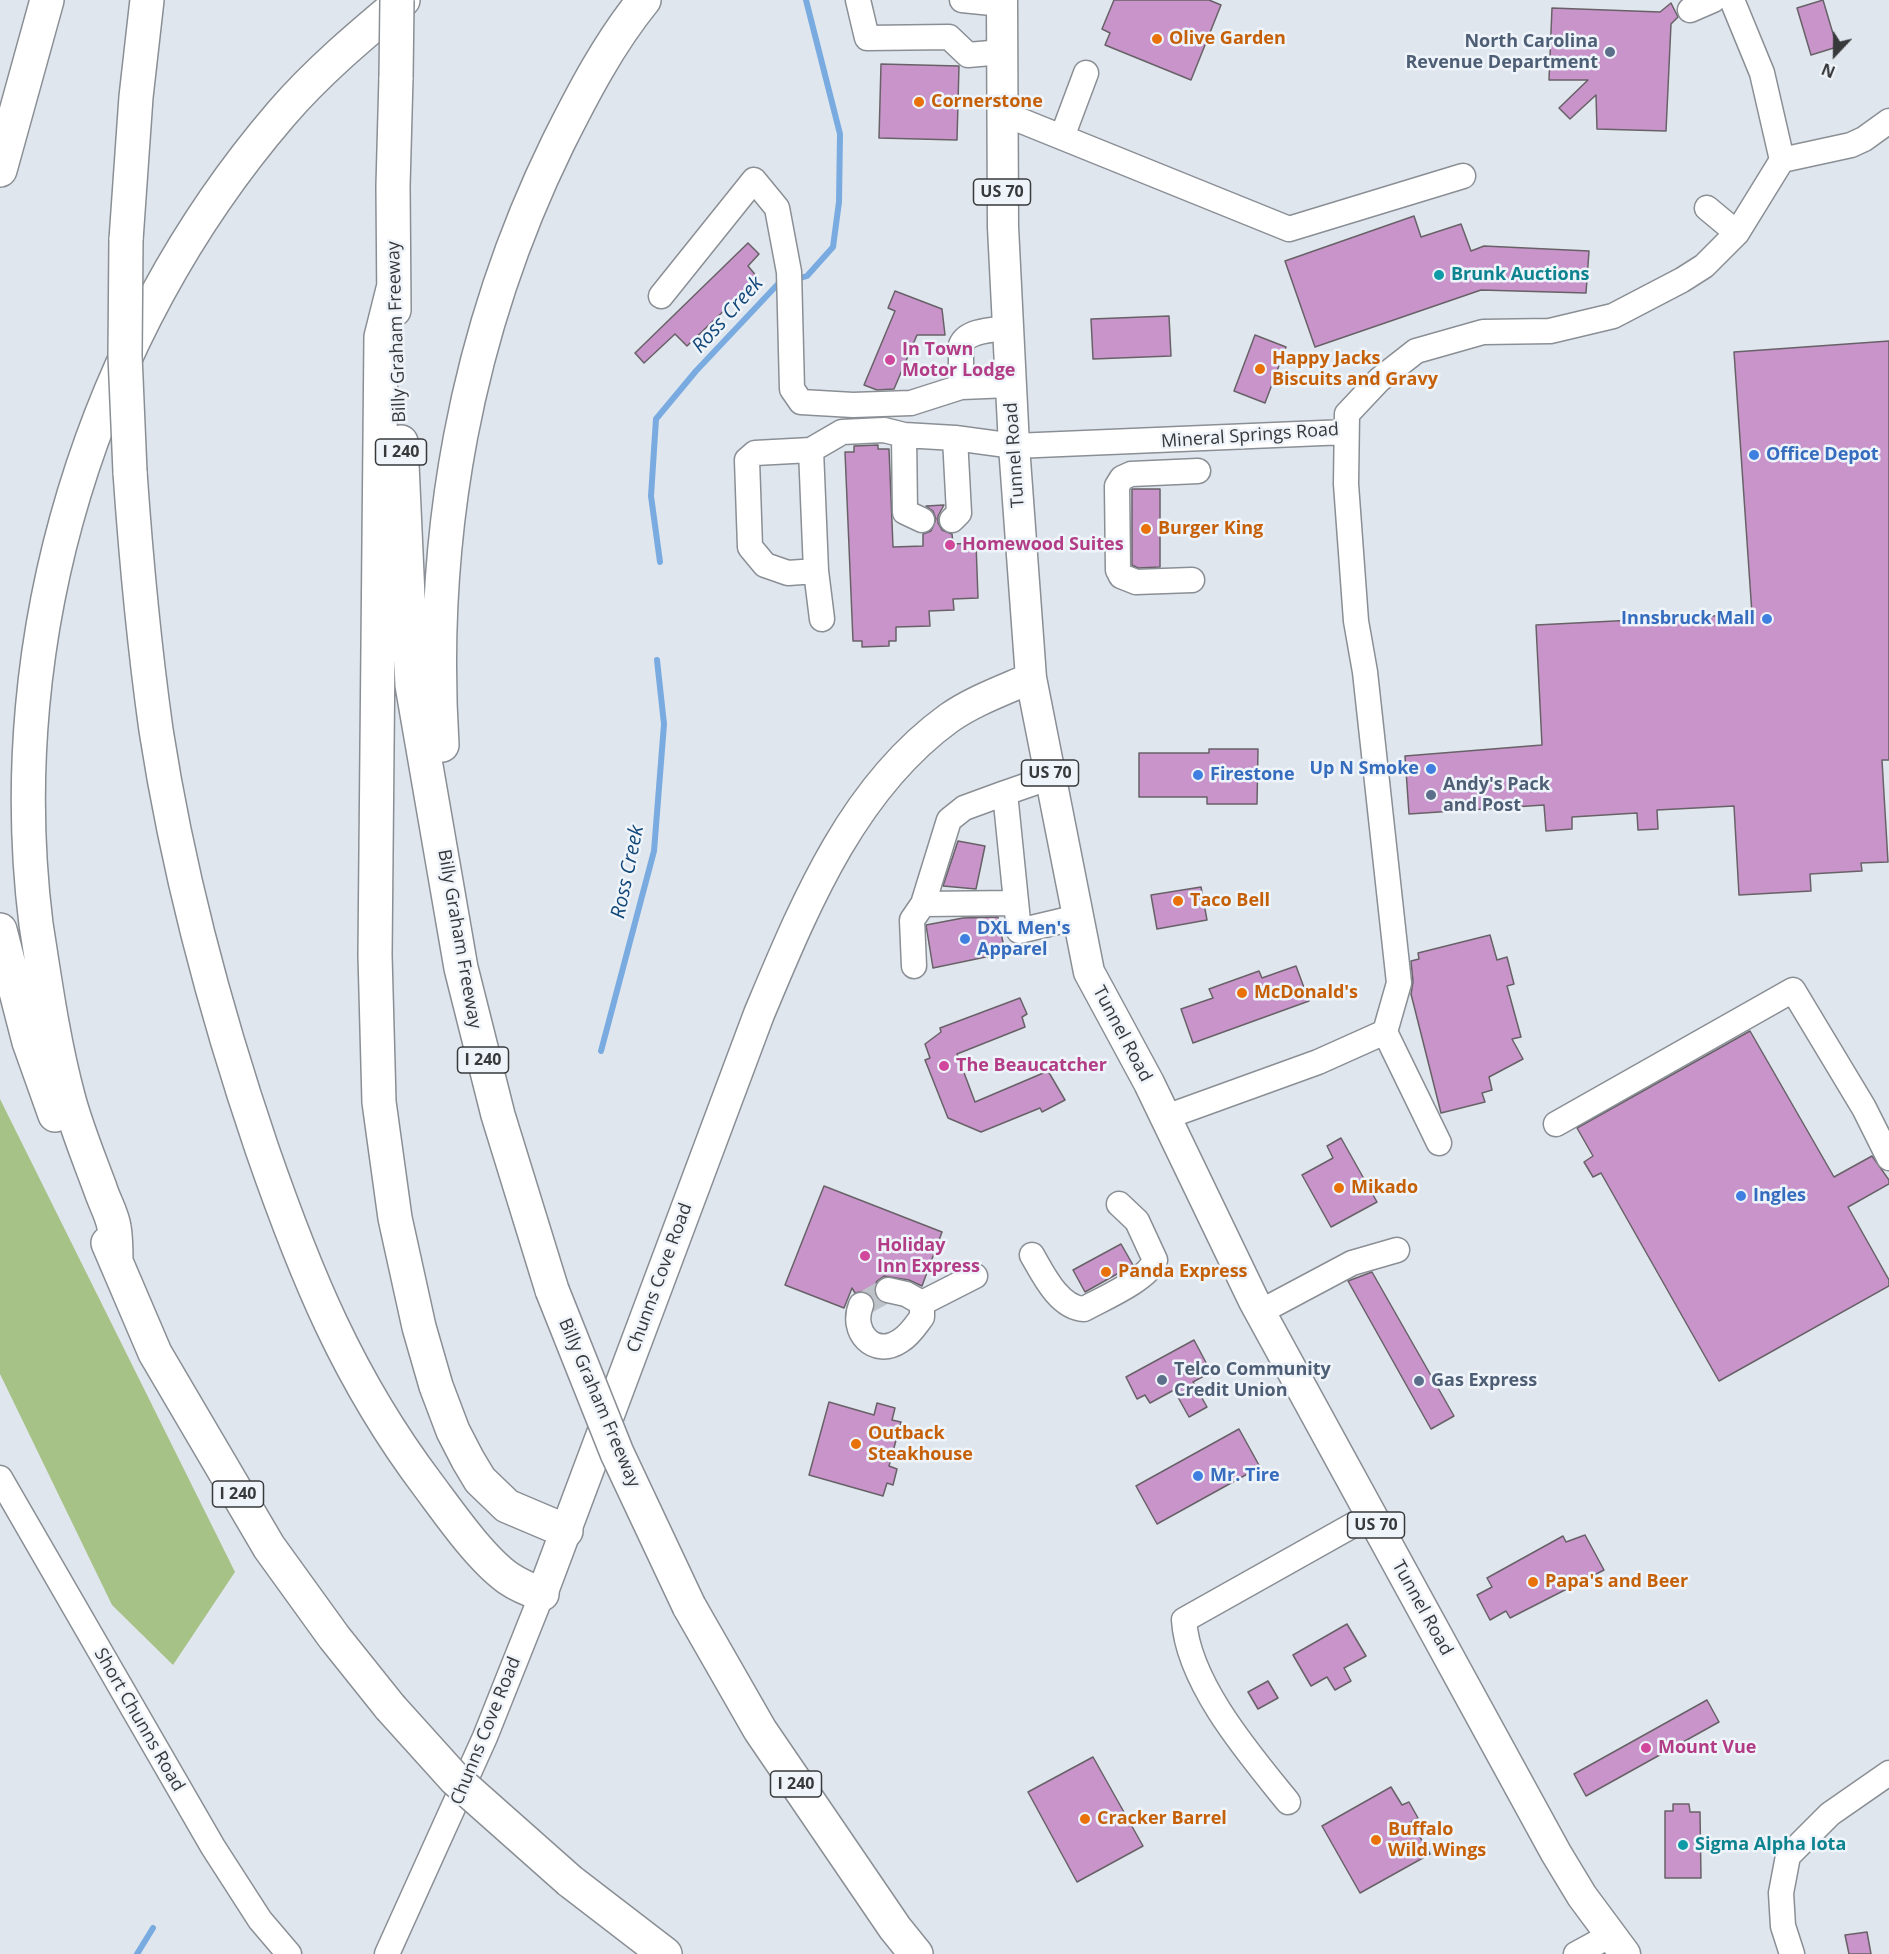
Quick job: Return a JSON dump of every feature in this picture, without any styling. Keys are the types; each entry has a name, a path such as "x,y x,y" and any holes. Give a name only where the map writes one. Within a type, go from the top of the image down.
{"highway":[{"path":"0,170 31,49 47,0"},
{"path":"147,0 136,97 126,240 125,355 129,472 142,623 157,733 180,850 207,966 240,1085 282,1206 317,1298 360,1384 405,1455 452,1518 494,1566 508,1578 542,1594"},
{"name":"Billy Graham Freeway","path":"397,0 393,289 412,685 461,968 478,1043 552,1290 618,1453 689,1606 760,1730 895,1928 916,1954"},
{"path":"116,1262 114,1227 68,1097 51,1016 36,919 26,769 36,654 46,587 83,456 101,407 147,307 222,192 280,115 352,43 403,0"},
{"path":"438,825 444,785 438,686 441,575 450,492 474,367 504,268 528,204 606,53 644,0"},
{"path":"393,289 381,337 375,955 381,1113 395,1218 436,1386 453,1431 480,1480 494,1496 525,1515 566,1531"},
{"name":"I 240","path":"0,930 29,1042 64,1141 155,1353 269,1547 334,1637 390,1707 455,1779 570,1881 665,1954"}],"main road":[{"name":"Tunnel Road","path":"1002,2 1002,226 1010,385 1031,678 1089,972 1166,1117 1260,1312 1557,1853 1582,1896 1618,1945"},
{"name":"Chunns Cove Road","path":"542,1594 759,1014 795,928 836,849 863,806 924,739 950,717 1031,678"}],"street":[{"path":"858,0 867,38 949,37 968,55 1002,52"},
{"path":"962,0 1002,2"},
{"path":"1690,10 1713,0"},
{"path":"1731,0 1762,73 1782,160 1851,145 1864,139 1889,121"},
{"path":"1062,137 1086,73"},
{"path":"1002,113 1289,229 1463,176"},
{"name":"Mineral Springs Road","path":"811,450 842,432 884,430 904,435 955,438 1014,446 1346,432 1347,414 1379,380 1416,351 1482,332 1550,331 1613,316 1704,266 1737,232 1782,160"},
{"path":"661,296 754,180 777,208 790,281 792,389 801,402 853,405 911,403 961,387 1010,385"},
{"path":"1707,208 1737,232"},
{"path":"961,387 961,345 964,339 969,335 1008,328"},
{"path":"1346,432 1346,484 1356,621 1399,982 1385,1032 1439,1143"},
{"path":"904,435 905,512 922,520"},
{"path":"951,520 959,513 955,438"},
{"path":"816,571 788,573 765,565 750,547 747,460 755,453 811,450 816,571 822,619"},
{"path":"1192,580 1136,582 1121,576 1118,570 1117,486 1122,478 1131,474 1198,471"},
{"path":"914,966 912,920 923,904 949,820 964,808 1051,777"},
{"path":"1005,793 1019,931 1078,917"},
{"path":"923,904 1015,903"},
{"path":"1556,1124 1793,990 1864,1108 1889,1158"},
{"path":"1166,1117 1318,1062 1385,1032"},
{"path":"1032,1255 1053,1287 1073,1308 1084,1309 1140,1277 1153,1267 1155,1260 1137,1221 1119,1204"},
{"path":"1260,1312 1352,1263 1397,1250"},
{"path":"922,1303 975,1276"},
{"path":"888,1290 906,1294 922,1303"},
{"path":"861,1305 856,1322 860,1333 867,1341 885,1346 899,1342 913,1330 922,1317 922,1303"},
{"name":"Short Chunns Road","path":"0,1478 213,1847 260,1920 289,1954"},
{"path":"1288,1802 1235,1736 1191,1658 1184,1620 1371,1515"},
{"name":"Chunns Cove Road","path":"387,1954 481,1748 542,1594"},
{"path":"1792,1954 1783,1926 1781,1893 1788,1856 1830,1814 1889,1773"},
{"path":"1576,1954 1618,1945"}],"green space":[{"path":"0,1099 235,1572 173,1665 112,1605 0,1374"}],"building":[{"name":"Olive Garden","path":"1114,0 1209,0 1221,5 1191,80 1105,45 1110,33 1102,29"},
{"path":"1823,0 1837,47 1811,55 1797,8"},
{"name":"North Carolina Revenue Department","path":"1671,3 1678,17 1671,24 1666,131 1597,129 1596,95 1570,119 1559,108 1588,80 1549,80 1552,8 1660,12"},
{"name":"Cornerstone","path":"881,64 959,66 957,140 879,138"},
{"name":"Brunk Auctions","path":"1414,216 1421,237 1461,224 1471,251 1484,246 1589,251 1586,293 1481,290 1315,347 1285,261"},
{"path":"748,243 759,254 748,266 758,278 687,346 675,334 644,363 635,353"},
{"path":"895,291 942,309 945,335 917,335 894,389 877,390 864,385 895,311 888,308"},
{"path":"1169,316 1171,356 1093,359 1091,319"},
{"name":"Happy Jacks Biscuits and Gravy","path":"1255,335 1286,347 1265,403 1234,391"},
{"name":"Innsbruck Mall","path":"1889,341 1889,760 1882,760 1888,862 1861,863 1862,871 1810,874 1811,891 1739,895 1734,806 1657,810 1658,829 1638,830 1637,813 1572,817 1572,829 1546,831 1544,805 1409,814 1405,756 1542,745 1536,625 1752,614 1734,352"},
{"name":"Homewood Suites","path":"878,445 878,449 889,449 893,547 923,546 923,534 931,531 936,519 933,511 926,506 944,505 938,516 938,523 942,530 952,534 953,544 976,543 978,598 953,599 954,610 929,611 930,626 896,627 896,641 889,641 889,646 862,647 862,641 853,641 845,452 854,452 854,446"},
{"name":"Burger King","path":"1132,489 1160,489 1160,567 1138,568 1132,565"},
{"name":"Firestone","path":"1209,749 1258,749 1257,804 1207,804 1207,797 1139,797 1139,753 1209,753"},
{"path":"958,841 985,846 976,889 943,886"},
{"path":"1201,887 1207,920 1157,929 1151,895"},
{"name":"DXL Men's Apparel","path":"998,917 1005,953 933,968 926,925 963,918"},
{"path":"1490,935 1497,960 1507,957 1514,984 1507,986 1521,1037 1512,1039 1523,1059 1489,1077 1492,1090 1482,1093 1485,1102 1441,1113 1411,994 1413,982 1411,961 1419,959 1418,953"},
{"path":"1296,966 1309,1001 1193,1043 1181,1009 1213,998 1209,989 1259,971 1262,978"},
{"name":"The Beaucatcher","path":"1020,998 1027,1014 1022,1017 1025,1027 957,1054 975,1102 1048,1071 1065,1100 1042,1112 1040,1108 981,1132 948,1118 925,1060 930,1058 925,1044 941,1032 940,1028"},
{"name":"Ingles","path":"1750,1031 1834,1177 1872,1156 1889,1180 1889,1184 1848,1207 1889,1280 1889,1286 1719,1381 1601,1173 1593,1177 1584,1162 1593,1156 1577,1128"},
{"name":"Mikado","path":"1341,1138 1377,1202 1331,1227 1302,1175 1333,1158 1327,1146"},
{"name":"Holiday Inn Express","path":"824,1186 942,1232 922,1286 909,1280 884,1276 877,1281 874,1287 875,1295 881,1302 875,1306 870,1294 864,1291 855,1293 852,1288 844,1308 785,1285"},
{"path":"1121,1244 1133,1265 1085,1292 1073,1270"},
{"name":"Gas Express","path":"1372,1272 1454,1416 1431,1429 1348,1281"},
{"name":"Telco Community Credit Union","path":"1194,1340 1211,1372 1193,1382 1207,1407 1189,1417 1174,1390 1150,1403 1145,1395 1137,1399 1126,1377"},
{"name":"Outback Steakhouse","path":"829,1402 874,1415 877,1403 895,1408 892,1420 901,1422 889,1466 897,1469 893,1485 887,1483 883,1496 809,1475"},
{"name":"Mr. Tire","path":"1239,1429 1260,1467 1157,1524 1136,1486"},
{"name":"Papa's and Beer","path":"1585,1535 1604,1570 1510,1618 1506,1611 1490,1620 1477,1595 1492,1587 1487,1578 1563,1536 1566,1542"},
{"path":"1347,1624 1366,1656 1344,1668 1351,1681 1335,1690 1327,1677 1311,1686 1293,1655"},
{"path":"1268,1681 1278,1698 1258,1709 1248,1692"},
{"name":"Mount Vue","path":"1707,1700 1719,1722 1586,1796 1574,1774"},
{"name":"Cracker Barrel","path":"1093,1757 1143,1846 1077,1882 1028,1792"},
{"name":"Buffalo Wild Wings","path":"1391,1787 1402,1805 1409,1802 1418,1818 1411,1822 1430,1854 1360,1893 1322,1826"},
{"name":"Sigma Alpha Iota","path":"1673,1804 1689,1804 1690,1812 1700,1812 1701,1878 1665,1878 1665,1811 1673,1811"},
{"path":"1867,1932 1871,1954 1849,1954 1845,1935"}],"waterway":[{"name":"Ross Creek","path":"794,280 807,276 833,247 839,202 840,134 806,0"},
{"name":"Ross Creek","path":"660,562 651,496 656,419 696,371 778,284 784,283"},
{"name":"Ross Creek","path":"601,1051 654,851 664,724 657,660"},
{"name":"Ross Creek","path":"137,1954 153,1928"}],"tunnel":[{"path":"861,1305 888,1290"}],"place":[{"name":"Olive Garden","path":"1157,39"},
{"name":"North Carolina Revenue Department","path":"1610,52"},
{"name":"Cornerstone","path":"919,102"},
{"name":"Brunk Auctions","path":"1439,275"},
{"name":"In Town Motor Lodge","path":"890,360"},
{"name":"Happy Jacks Biscuits and Gravy","path":"1260,369"},
{"name":"Office Depot","path":"1754,455"},
{"name":"Burger King","path":"1146,529"},
{"name":"Homewood Suites","path":"950,545"},
{"name":"Innsbruck Mall","path":"1767,619"},
{"name":"Up N Smoke","path":"1431,769"},
{"name":"Firestone","path":"1198,775"},
{"name":"Andy's Pack and Post","path":"1431,795"},
{"name":"Taco Bell","path":"1178,901"},
{"name":"DXL Men's Apparel","path":"965,939"},
{"name":"McDonald's","path":"1242,993"},
{"name":"The Beaucatcher","path":"944,1066"},
{"name":"Mikado","path":"1339,1188"},
{"name":"Ingles","path":"1741,1196"},
{"name":"Holiday Inn Express","path":"865,1256"},
{"name":"Panda Express","path":"1106,1272"},
{"name":"Telco Community Credit Union","path":"1162,1380"},
{"name":"Gas Express","path":"1419,1381"},
{"name":"Outback Steakhouse","path":"856,1444"},
{"name":"Mr. Tire","path":"1198,1476"},
{"name":"Papa's and Beer","path":"1533,1582"},
{"name":"Mount Vue","path":"1646,1748"},
{"name":"Cracker Barrel","path":"1085,1819"},
{"name":"Buffalo Wild Wings","path":"1376,1840"},
{"name":"Sigma Alpha Iota","path":"1683,1845"}]}
